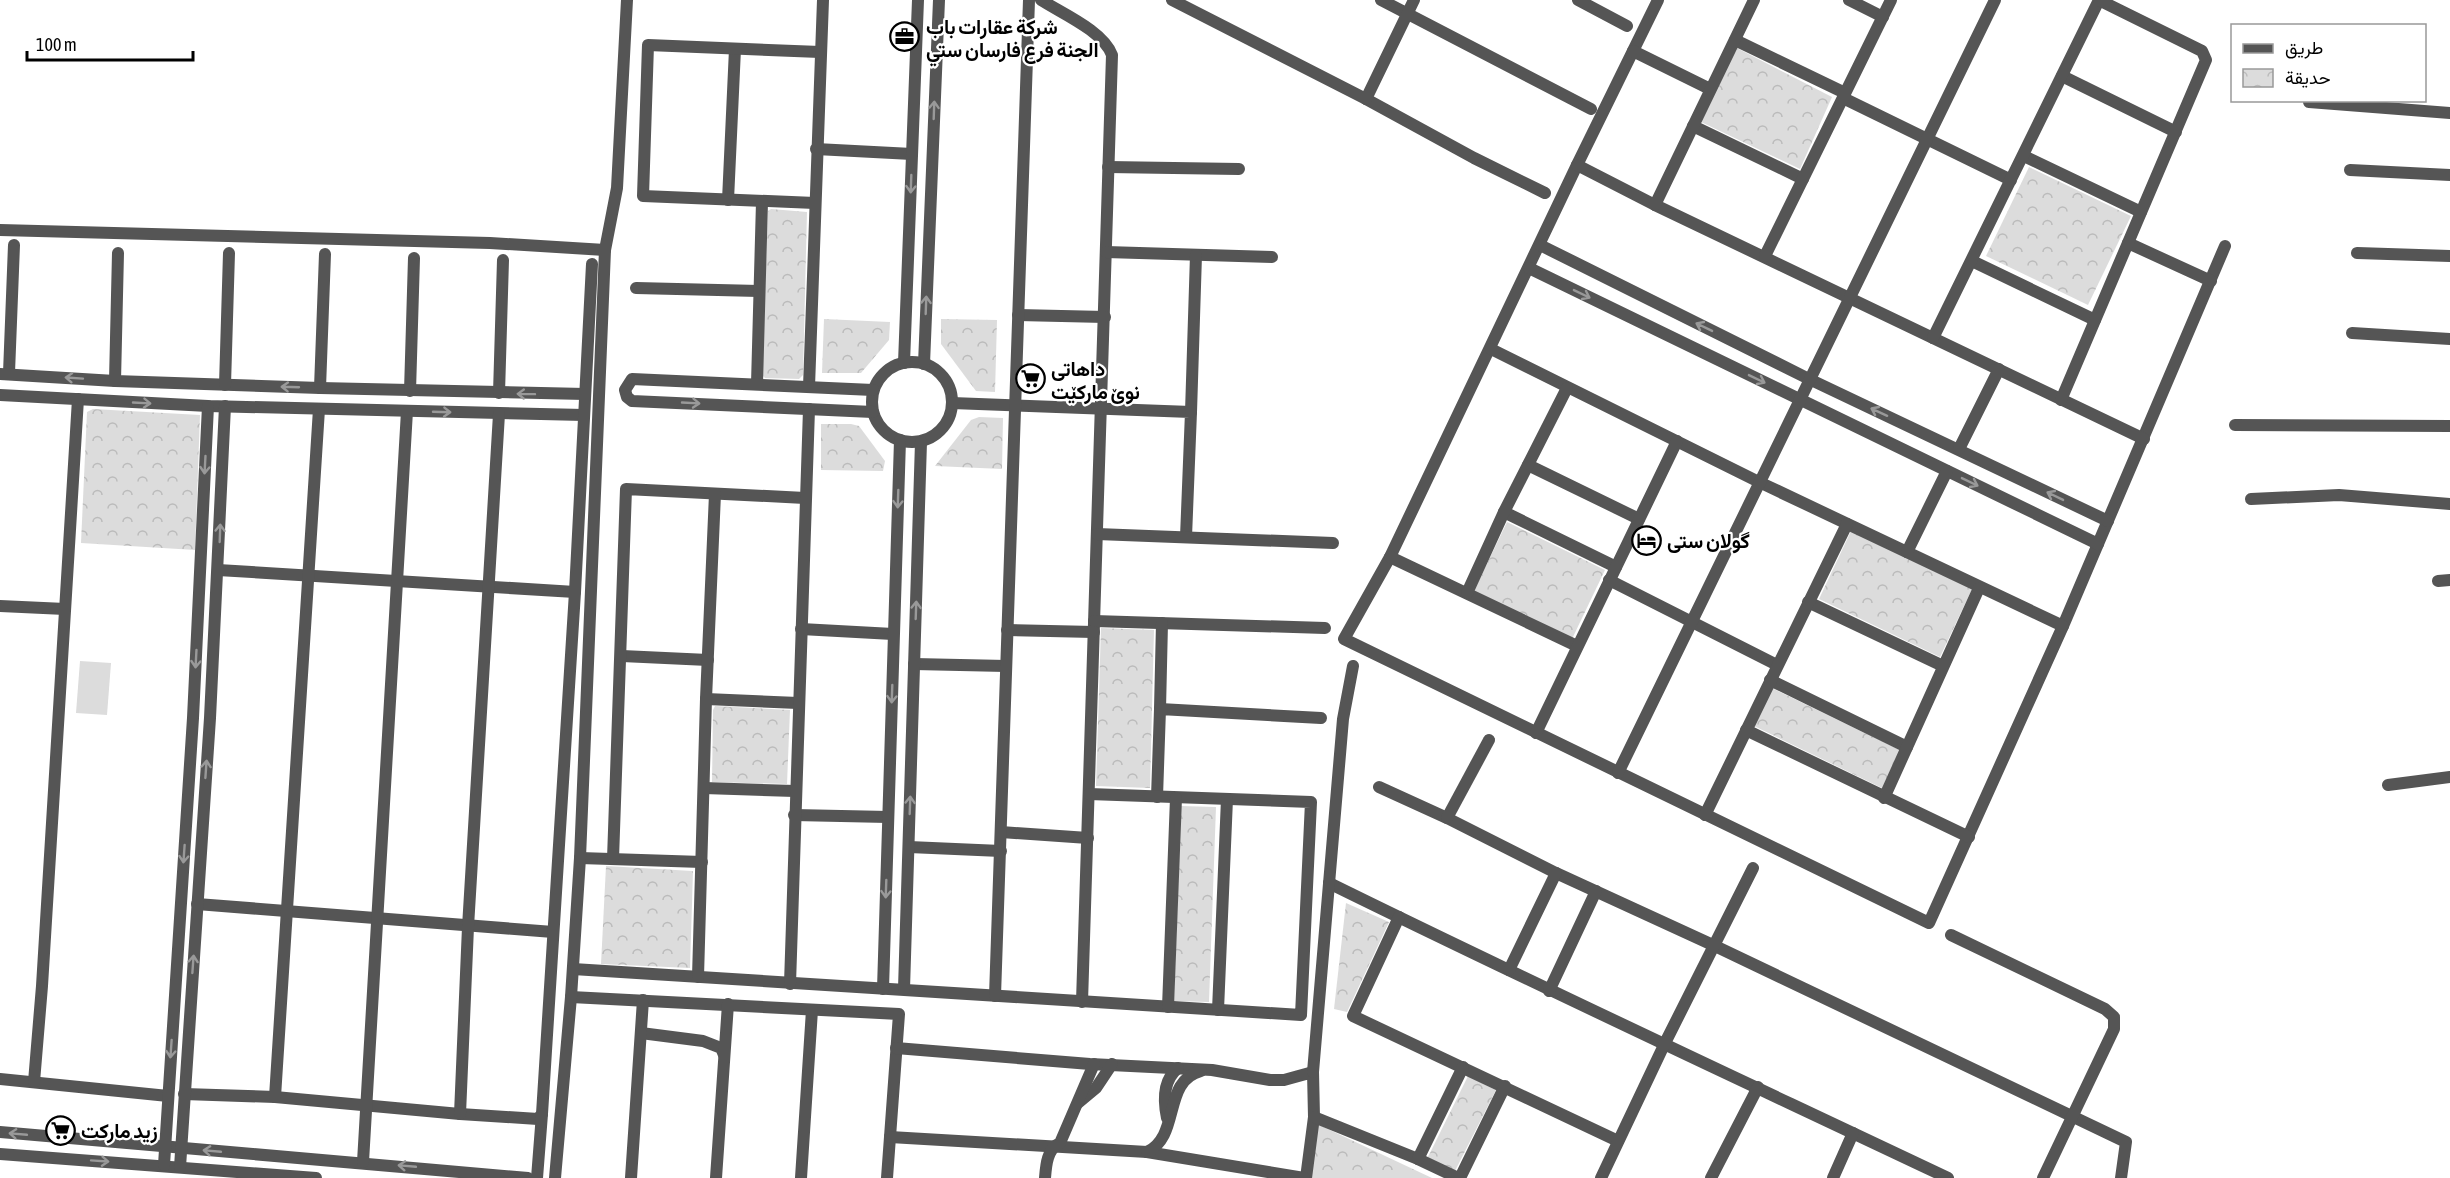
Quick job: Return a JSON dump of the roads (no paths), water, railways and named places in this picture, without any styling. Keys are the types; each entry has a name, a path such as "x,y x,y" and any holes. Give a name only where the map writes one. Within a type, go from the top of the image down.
{"street":[{"path":"555,1178 571,997 580,858 605,250 617,189 627,0"},
{"path":"809,387 823,0"},
{"path":"904,363 918,0"},
{"path":"924,364 939,0"},
{"path":"995,996 1029,0"},
{"path":"1041,0 1096,34 1108,45 1112,55 1082,1002"},
{"path":"1172,0 1545,193"},
{"path":"1381,0 1592,109"},
{"path":"1366,99 1414,0"},
{"path":"1578,0 1627,26"},
{"path":"1658,0 1390,557 1344,639 1929,923 1970,837 2063,626 2225,246"},
{"path":"1655,205 1754,0"},
{"path":"1849,0 1883,17"},
{"path":"1765,256 1891,0"},
{"path":"1618,773 1995,0"},
{"path":"1933,338 2024,156 2096,1 2204,54 2205,63 2061,400"},
{"path":"1735,40 2012,180"},
{"path":"815,203 643,196 648,45 820,52"},
{"path":"728,200 735,49"},
{"path":"1633,51 1710,89"},
{"path":"2062,76 2176,132"},
{"path":"2309,102 2450,113"},
{"path":"1693,126 1803,179"},
{"path":"816,149 912,154"},
{"path":"2024,156 2141,212"},
{"path":"1577,165 1655,205 2144,439"},
{"path":"1108,167 1239,169"},
{"path":"2350,170 2450,175"},
{"path":"757,384 762,202"},
{"path":"0,230 490,243 605,250"},
{"path":"2128,243 2211,281"},
{"path":"14,245 5,374 115,381 365,390 585,394"},
{"path":"1540,245 1809,379 2108,521"},
{"path":"1106,252 1272,257"},
{"path":"115,381 118,253"},
{"path":"225,385 229,253"},
{"path":"2357,253 2450,256"},
{"path":"320,388 325,254"},
{"path":"1186,537 1196,255"},
{"path":"410,391 414,258"},
{"path":"499,393 503,260"},
{"path":"1972,261 2095,320"},
{"path":"537,1178 575,592 592,264"},
{"path":"1529,268 2098,544"},
{"path":"636,288 759,291"},
{"path":"1018,315 1105,317"},
{"path":"2352,333 2450,339"},
{"path":"1491,349 1759,482 2063,626"},
{"path":"904,363 924,364 941,375 951,393 952,403 946,422 940,430 921,442 900,440 886,432 879,424 873,412 873,390 888,370 904,363"},
{"path":"1959,449 1998,369"},
{"path":"873,390 632,379 625,390 627,397 632,401 873,412"},
{"path":"1467,594 1504,513 1567,388"},
{"path":"365,390 365,410"},
{"path":"0,395 208,406 584,416"},
{"path":"34,1082 42,986 78,399"},
{"path":"952,403 1191,412"},
{"path":"164,1165 193,718 208,406"},
{"path":"180,1167 210,718 225,406"},
{"path":"275,1097 319,409"},
{"path":"790,984 809,409"},
{"path":"363,1162 406,411"},
{"path":"460,1114 468,927 499,414"},
{"path":"2235,425 2450,426"},
{"path":"883,989 900,440"},
{"path":"1536,733 1677,441"},
{"path":"904,989 921,442"},
{"path":"1528,465 1639,519"},
{"path":"1907,552 1947,471"},
{"path":"613,859 622,656 626,489 805,498"},
{"path":"698,977 715,494"},
{"path":"2251,499 2339,495 2450,504"},
{"path":"1504,513 1616,567"},
{"path":"1705,815 1847,524"},
{"path":"1097,534 1334,543"},
{"path":"1390,557 1577,646"},
{"path":"218,570 575,592"},
{"path":"1609,580 1777,664"},
{"path":"1884,798 1979,588"},
{"path":"1808,602 1943,666"},
{"path":"0,606 65,609"},
{"path":"1007,630 1162,623 1325,628"},
{"path":"1157,797 1162,623"},
{"path":"801,629 893,634"},
{"path":"622,656 708,660"},
{"path":"914,664 1006,666"},
{"path":"890,1137 1146,1152 1305,1178 1314,1117 1313,1072 1342,719 1353,666"},
{"path":"1770,680 1907,747"},
{"path":"706,699 798,703"},
{"path":"1160,709 1321,718"},
{"path":"193,718 210,718"},
{"path":"1746,730 1884,798 1970,837"},
{"path":"1447,818 1489,740"},
{"path":"2388,785 2450,777"},
{"path":"1379,787 2126,1142 2121,1178"},
{"path":"704,788 795,790"},
{"path":"573,969 1301,1015 1311,802 1089,794"},
{"path":"1168,1007 1176,798"},
{"path":"1218,1010 1227,799"},
{"path":"794,815 888,817"},
{"path":"1001,832 1088,838"},
{"path":"909,847 1001,851"},
{"path":"580,858 702,862"},
{"path":"1601,1178 1665,1043 1753,868"},
{"path":"1509,970 1556,873"},
{"path":"1329,883 1550,991 1665,1043 1948,1178"},
{"path":"1550,991 1596,891"},
{"path":"197,904 553,932"},
{"path":"1399,917 1353,1016 1618,1141"},
{"path":"1951,935 2112,1013 2115,1021 2114,1029 2043,1178"},
{"path":"571,997 899,1014 887,1178"},
{"path":"631,1178 643,1000"},
{"path":"716,1178 728,1004"},
{"path":"801,1178 812,1010"},
{"path":"641,1033 703,1041 722,1048 724,1055"},
{"path":"896,1048 1241,1073 1255,1078 1277,1080 1313,1072"},
{"path":"1045,1178 1047,1162 1053,1146 1060,1143 1094,1064"},
{"path":"1075,1106 1096,1088 1112,1064"},
{"path":"1418,1159 1463,1067"},
{"path":"1168,1119 1165,1091 1171,1074 1179,1068"},
{"path":"1146,1152 1157,1147 1163,1139 1183,1080 1190,1074 1205,1070"},
{"path":"0,1079 168,1095"},
{"path":"1314,1117 1459,1178 1505,1086"},
{"path":"1711,1178 1758,1087"},
{"path":"184,1094 275,1097 538,1119 542,1114"},
{"path":"0,1132 528,1178"},
{"path":"1833,1178 1853,1133"},
{"path":"0,1154 316,1178"}],"place":[{"name":"شرکة عقارات باب الجنة فرع فارسان ستي","path":"905,37"},
{"name":"داهاتی نوێ مارکێت","path":"1030,379"},
{"name":"گولان ستی","path":"1646,540"},
{"name":"زيد ماركت","path":"60,1130"}]}
